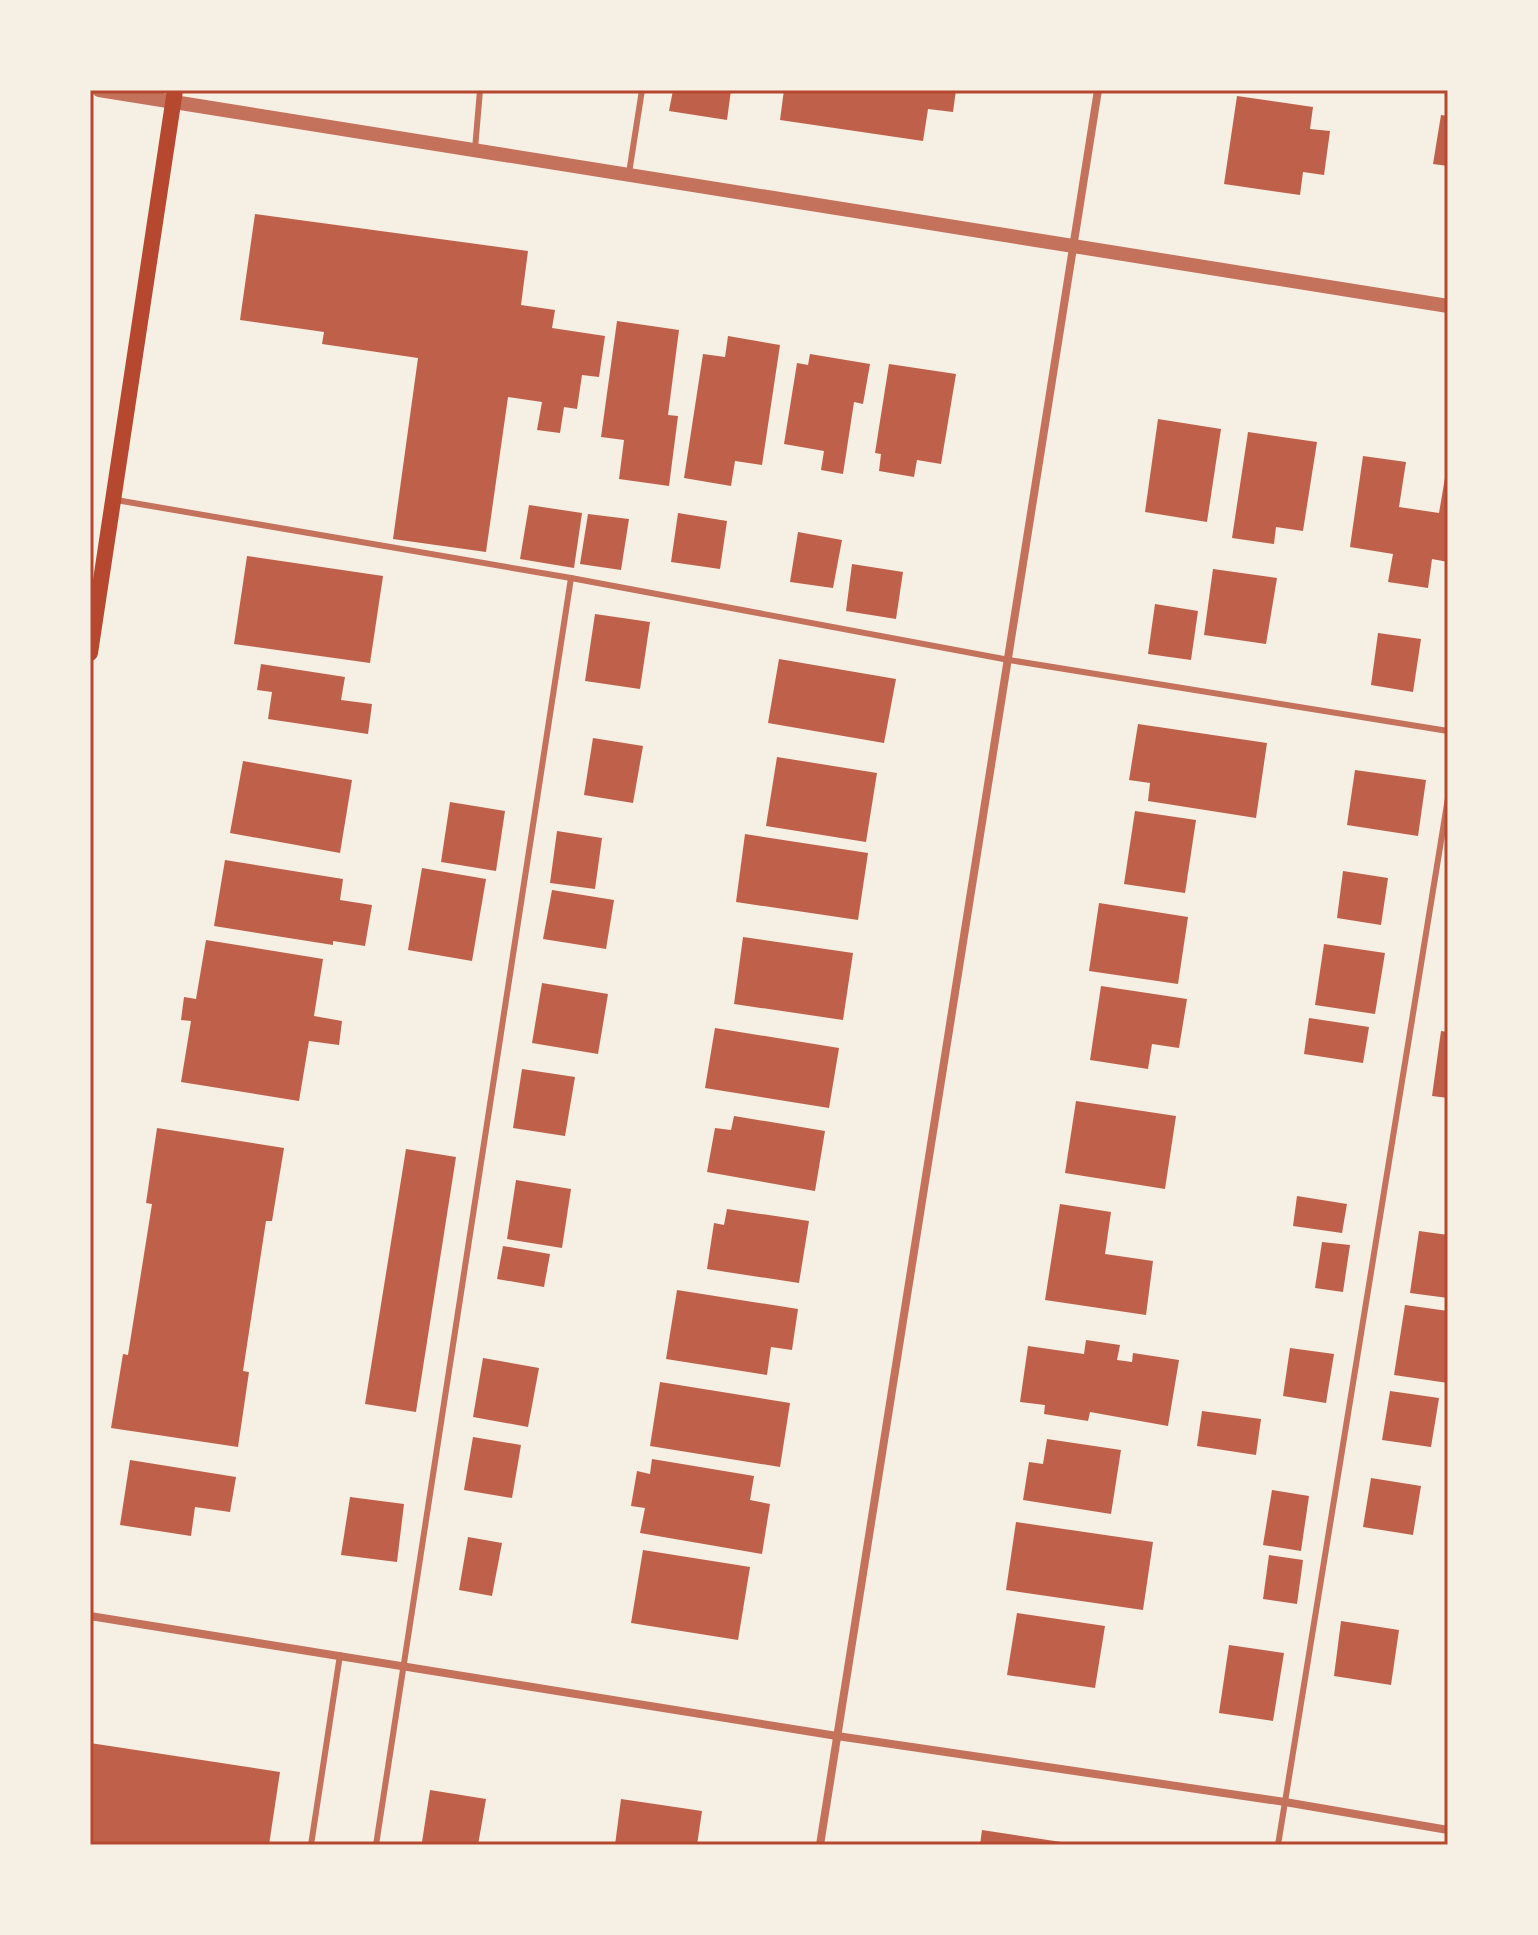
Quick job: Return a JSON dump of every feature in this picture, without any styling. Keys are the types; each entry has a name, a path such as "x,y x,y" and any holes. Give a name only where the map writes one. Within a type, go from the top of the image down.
{"main road":[{"path":"90,653 174,96"}],"street":[{"path":"99,90 174,96 475,149 1448,306"},
{"path":"820,1845 1098,90"},
{"path":"90,1616 1448,1830"}],"lane":[{"path":"475,149 480,90"},
{"path":"629,173 642,90"},
{"path":"114,500 571,578 1009,660 1448,731"},
{"path":"376,1845 571,578"},
{"path":"1278,1845 1448,798"},
{"path":"311,1845 340,1655"}],"building":[{"path":"673,90 731,90 727,120 669,111"},
{"path":"784,90 956,90 953,112 928,109 923,141 780,120"},
{"path":"1237,96 1313,107 1310,129 1330,131 1324,175 1303,172 1300,195 1224,184"},
{"path":"1441,115 1448,116 1448,166 1433,164"},
{"path":"255,214 528,251 521,305 555,310 552,328 605,336 599,377 582,375 577,409 564,407 560,433 537,430 542,402 508,397 486,552 393,539 418,358 322,344 324,332 240,320"},
{"path":"617,321 679,330 668,415 678,416 669,486 619,479 624,440 601,437"},
{"path":"728,336 780,345 762,465 735,461 731,486 684,478 703,354 725,357"},
{"path":"810,354 870,364 863,404 854,402 843,474 821,470 824,451 784,444 797,363 808,365"},
{"path":"889,364 956,374 941,464 917,460 914,477 879,471 881,454 875,453"},
{"path":"1158,419 1221,429 1207,522 1145,512"},
{"path":"1248,432 1317,442 1303,531 1276,527 1274,544 1232,538"},
{"path":"1363,456 1406,462 1399,507 1439,513 1448,460 1448,562 1432,559 1428,588 1388,582 1393,554 1350,547"},
{"path":"529,505 582,513 574,568 520,559"},
{"path":"678,513 727,521 720,569 671,562"},
{"path":"588,514 629,519 621,570 580,564"},
{"path":"798,532 842,540 833,588 790,582"},
{"path":"247,556 383,576 370,663 234,644"},
{"path":"852,564 903,572 896,619 846,611"},
{"path":"1213,569 1277,578 1266,644 1204,635"},
{"path":"1155,604 1198,611 1191,660 1148,654"},
{"path":"595,614 650,622 640,689 585,681"},
{"path":"1378,633 1421,639 1413,692 1371,685"},
{"path":"779,659 896,679 884,743 768,723"},
{"path":"261,664 345,677 341,700 372,704 368,734 268,719 272,692 257,690"},
{"path":"1138,724 1267,743 1256,818 1148,801 1150,783 1129,780"},
{"path":"593,738 643,746 633,803 584,795"},
{"path":"777,757 877,773 866,842 766,826"},
{"path":"243,761 352,780 340,853 230,833"},
{"path":"1355,770 1426,780 1418,836 1347,825"},
{"path":"450,802 505,811 496,871 441,862"},
{"path":"1135,811 1196,820 1185,893 1124,884"},
{"path":"557,831 602,838 595,889 550,883"},
{"path":"745,834 868,853 858,920 736,902"},
{"path":"225,860 343,879 340,900 372,905 365,946 333,941 333,945 214,926"},
{"path":"422,868 486,879 472,961 408,950"},
{"path":"1343,871 1388,878 1381,925 1337,918"},
{"path":"552,890 614,900 606,949 543,939"},
{"path":"1099,903 1188,917 1178,984 1089,971"},
{"path":"743,937 853,953 843,1020 734,1004"},
{"path":"206,940 323,959 314,1016 342,1021 339,1045 309,1041 299,1101 181,1082 191,1021 181,1020 184,997 196,999"},
{"path":"1324,944 1385,953 1375,1014 1315,1005"},
{"path":"542,983 608,994 598,1054 532,1043"},
{"path":"1101,986 1187,999 1179,1048 1152,1044 1148,1069 1090,1060"},
{"path":"1309,1018 1369,1027 1363,1063 1304,1054"},
{"path":"715,1028 839,1048 829,1108 705,1088"},
{"path":"1441,1031 1448,1032 1448,1098 1432,1096"},
{"path":"522,1069 575,1077 565,1136 513,1128"},
{"path":"1076,1101 1176,1116 1165,1189 1065,1173"},
{"path":"734,1116 825,1131 815,1191 707,1172 715,1128 731,1130"},
{"path":"157,1128 284,1148 272,1221 266,1221 243,1371 249,1372 238,1447 111,1428 123,1354 128,1355 152,1204 146,1203"},
{"path":"406,1149 456,1157 416,1412 365,1404"},
{"path":"516,1180 571,1189 562,1248 507,1239"},
{"path":"1297,1196 1347,1204 1342,1233 1293,1226"},
{"path":"1060,1204 1111,1212 1105,1254 1153,1261 1146,1315 1045,1300"},
{"path":"727,1209 809,1221 799,1283 707,1269 714,1223 724,1225"},
{"path":"1419,1231 1448,1235 1448,1298 1410,1293"},
{"path":"1322,1242 1350,1245 1343,1292 1315,1288"},
{"path":"503,1246 550,1254 544,1287 497,1279"},
{"path":"677,1290 798,1309 792,1350 771,1347 767,1375 666,1359"},
{"path":"1405,1305 1448,1311 1448,1383 1394,1375"},
{"path":"1086,1340 1120,1345 1117,1360 1132,1362 1133,1353 1179,1360 1168,1426 1090,1412 1088,1421 1044,1414 1045,1405 1020,1402 1028,1346 1084,1354"},
{"path":"1290,1348 1334,1354 1326,1403 1283,1396"},
{"path":"483,1358 539,1368 528,1427 473,1417"},
{"path":"660,1382 790,1403 780,1467 650,1446"},
{"path":"1390,1391 1439,1398 1431,1447 1382,1440"},
{"path":"1202,1411 1261,1419 1256,1455 1197,1446"},
{"path":"473,1437 521,1445 512,1498 464,1490"},
{"path":"1047,1439 1121,1450 1111,1514 1023,1500 1029,1462 1043,1464"},
{"path":"652,1459 754,1476 750,1500 770,1504 762,1554 640,1533 645,1508 631,1506 637,1471 650,1474"},
{"path":"130,1460 236,1477 230,1512 195,1507 191,1536 120,1525"},
{"path":"1371,1478 1421,1486 1413,1535 1363,1527"},
{"path":"1272,1490 1309,1496 1301,1551 1263,1545"},
{"path":"350,1497 404,1504 397,1562 341,1555"},
{"path":"1016,1522 1153,1542 1143,1610 1006,1590"},
{"path":"468,1537 502,1543 492,1596 459,1590"},
{"path":"643,1550 750,1567 738,1640 631,1623"},
{"path":"1269,1555 1303,1560 1297,1604 1263,1599"},
{"path":"1017,1613 1105,1626 1095,1688 1007,1675"},
{"path":"1341,1621 1399,1630 1391,1685 1334,1676"},
{"path":"1229,1645 1284,1653 1273,1721 1219,1713"},
{"path":"90,1743 280,1772 269,1845 90,1845"},
{"path":"430,1790 486,1799 478,1845 422,1842"},
{"path":"621,1799 702,1811 697,1845 615,1845"},
{"path":"982,1830 1068,1843 1068,1845 980,1845"}]}
